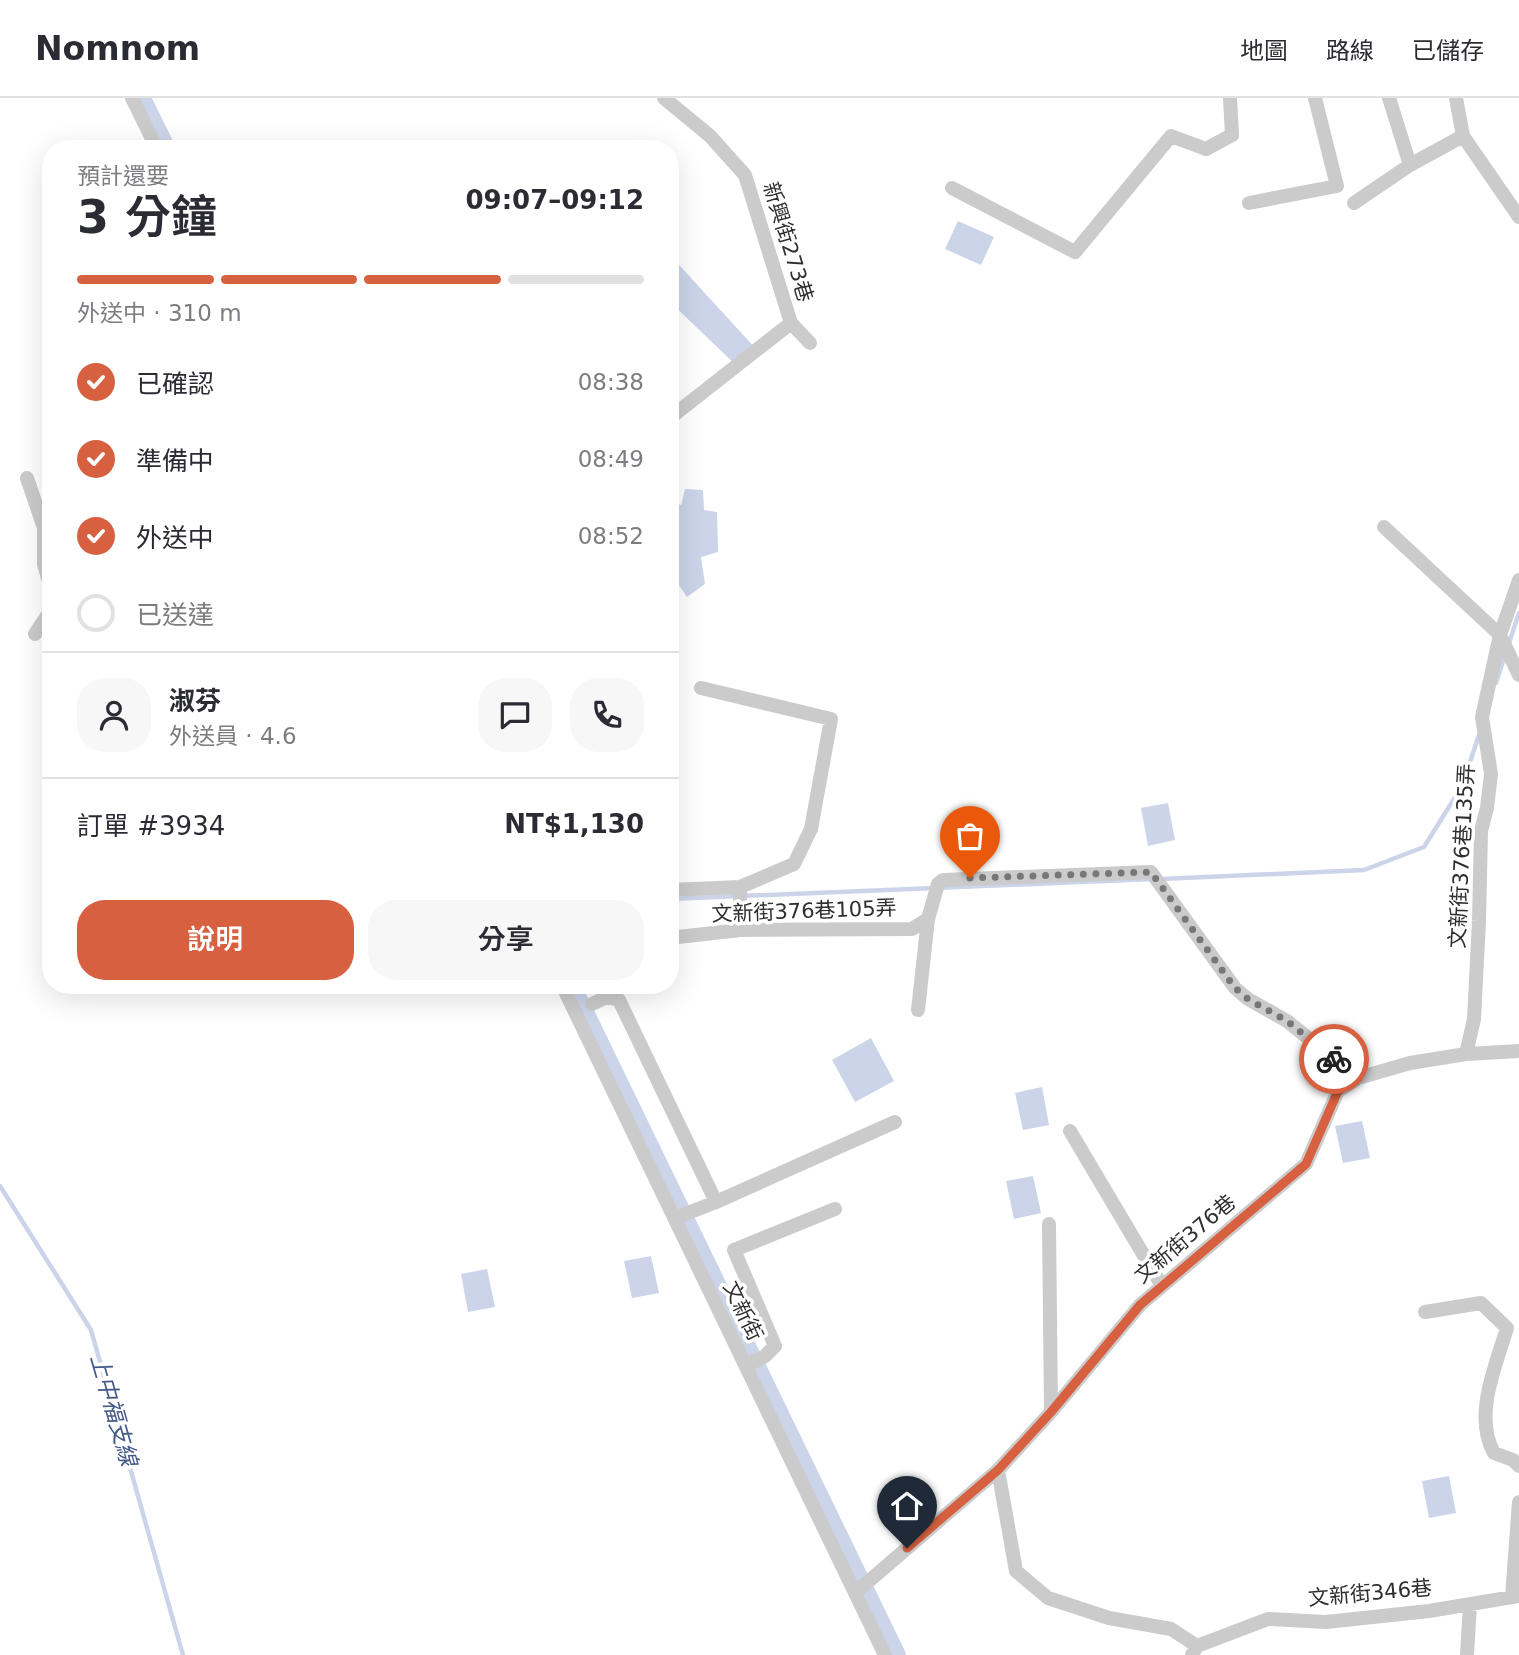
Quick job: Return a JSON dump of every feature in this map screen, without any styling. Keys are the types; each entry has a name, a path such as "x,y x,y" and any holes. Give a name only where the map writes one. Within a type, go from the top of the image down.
{"street":[{"path":"132,98 153,140"},
{"name":"新興街273巷","path":"664,98 709,136 745,175 791,323 810,343"},
{"path":"952,188 1075,252 1171,136 1206,149 1232,135 1230,98"},
{"path":"1249,203 1337,186 1315,98"},
{"path":"1389,98 1410,164"},
{"path":"1455,98 1463,136 1519,216"},
{"path":"1354,203 1410,164 1463,136"},
{"path":"679,411 791,323"},
{"path":"27,478 42,522"},
{"path":"1384,527 1505,644 1519,675"},
{"name":"文新街376巷135弄","path":"1465,1054 1474,1019 1481,831 1491,774 1483,724 1519,580"},
{"path":"35,634 42,624"},
{"path":"679,890 740,893 794,864 811,829 831,719 701,688"},
{"name":"文新街376巷105弄","path":"679,937 740,930 912,929 928,919 937,889 943,880 1156,879 1235,988 1248,999 1287,1021 1358,1078"},
{"path":"740,893 740,930"},
{"path":"918,1010 928,919"},
{"name":"文新街","path":"567,994 684,1215 748,1365 885,1655"},
{"path":"592,1004 607,997 620,1000 716,1202"},
{"name":"文新街376巷","path":"856,1592 998,1470 1051,1412 1140,1305 1306,1164 1338,1091 1358,1078 1410,1063 1465,1054 1519,1051"},
{"path":"684,1215 895,1122"},
{"path":"1070,1131 1162,1286"},
{"path":"748,1365 765,1356 775,1346 734,1250 835,1209"},
{"path":"1049,1224 1051,1412"},
{"path":"1425,1312 1481,1303 1507,1328 1485,1400 1489,1444 1494,1453 1513,1460 1519,1466"},
{"path":"998,1470 1016,1571 1048,1598 1109,1618 1171,1629 1194,1651"},
{"path":"1515,1596 1519,1502"},
{"name":"文新街346巷","path":"1194,1651 1268,1619 1326,1622 1429,1611 1515,1596"},
{"path":"1467,1655 1470,1604"}],"water":[{"path":"958,221 994,237 981,265 945,249"},
{"path":"679,265 757,350 737,366 679,311"},
{"path":"685,489 703,490 704,510 717,512 718,552 701,557 705,584 687,597 679,585 681,505"},
{"path":"1168,803 1175,840 1148,846 1141,808"},
{"path":"871,1038 894,1081 855,1102 832,1060"},
{"path":"1042,1087 1049,1125 1023,1130 1015,1093"},
{"path":"1362,1121 1370,1158 1343,1163 1335,1126"},
{"path":"1033,1176 1041,1213 1014,1219 1006,1181"},
{"path":"651,1256 659,1293 632,1298 624,1261"},
{"path":"487,1269 495,1307 468,1312 461,1274"},
{"path":"1449,1476 1456,1513 1429,1518 1422,1481"}],"waterway":[{"path":"143,98 164,140"},
{"path":"1509,643 1519,613"},
{"path":"1496,683 1505,655"},
{"path":"1161,879 1364,870 1424,847 1462,786 1479,735"},
{"path":"679,899 1152,879"},
{"path":"577,994 898,1655"},
{"name":"上中福支線","path":"0,1186 91,1330 183,1655"}],"way so far":[{"path":"970,878 1151,872 1235,988 1248,999 1287,1021 1334,1059"}],"route":[{"path":"907,1548 998,1470 1051,1412 1140,1305 1306,1164 1338,1091 1358,1078 1334,1059"}]}
